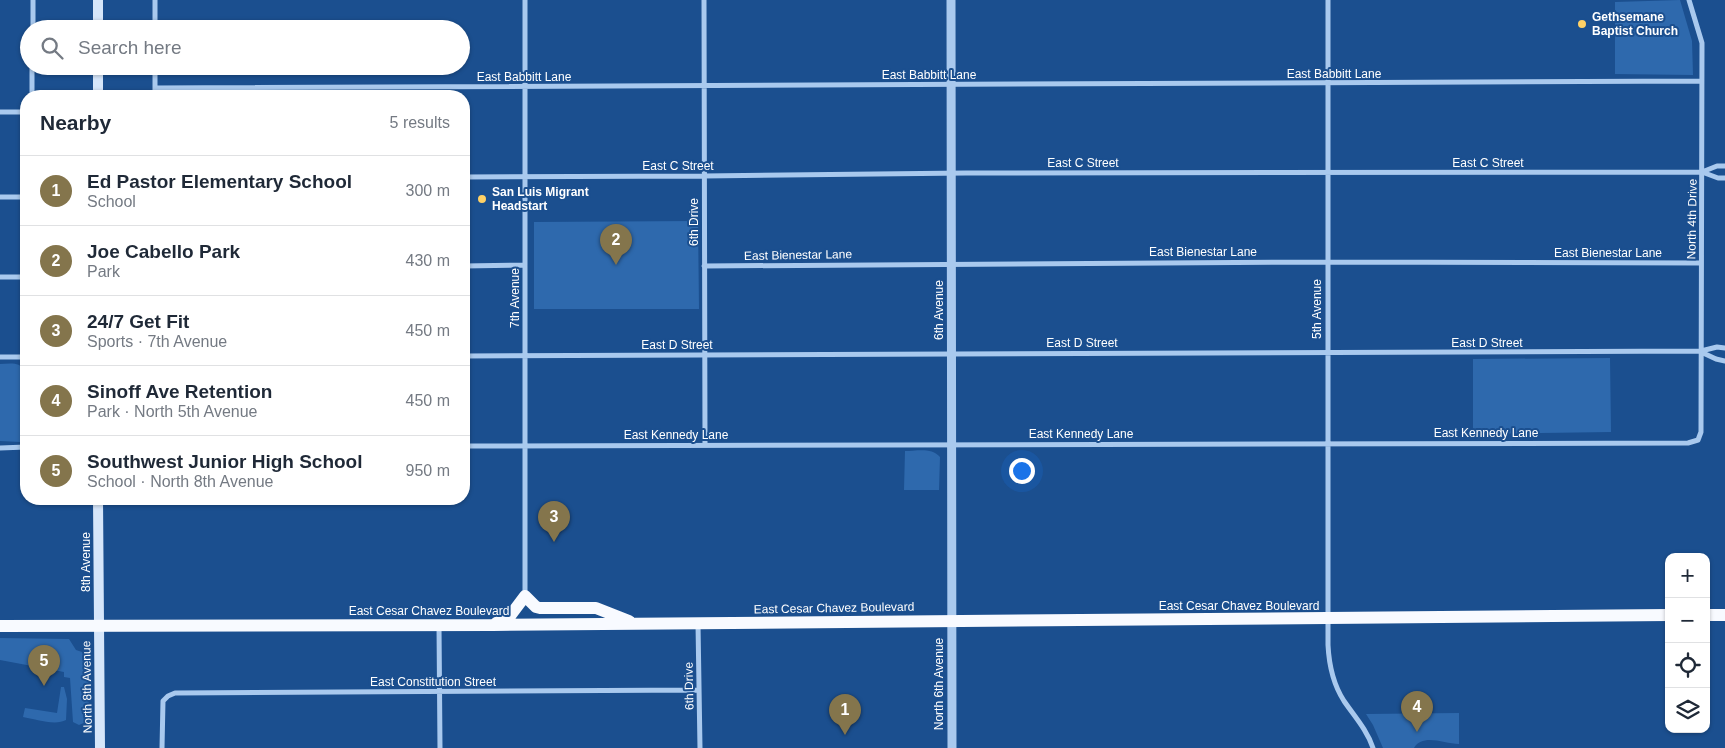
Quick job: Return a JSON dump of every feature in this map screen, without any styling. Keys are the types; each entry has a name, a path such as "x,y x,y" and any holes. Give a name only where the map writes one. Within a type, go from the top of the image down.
{"highway":[{"path":"493,625 510,616 525,596 532,604 540,608 596,608 636,624"},
{"name":"East Cesar Chavez Boulevard","path":"0,626 493,625 1665,615"},
{"path":"1710,615 1725,615"}],"main road":[{"path":"98,0 98,20"},
{"path":"98,75 98,90"},
{"name":"8th Avenue","path":"98,505 99,625"},
{"name":"North 8th Avenue","path":"99,625 100,748"}],"street":[{"path":"33,0 33,20"},
{"path":"155,0 155,20"},
{"name":"7th Avenue","path":"525,0 525,596"},
{"name":"6th Drive","path":"704,0 705,444"},
{"name":"6th Avenue","path":"951,0 952,621"},
{"name":"5th Avenue","path":"1328,0 1327,353 1329,660 1337,687 1361,724 1373,748"},
{"name":"North 4th Drive","path":"1689,0 1701,38 1702,82 1702,432 1698,440"},
{"path":"32,75 32,90"},
{"path":"155,75 156,88"},
{"name":"East Babbitt Lane","path":"156,88 1702,82"},
{"path":"0,112 20,112"},
{"name":"East C Street","path":"1702,172 1716,166 1725,166"},
{"name":"East C Street","path":"470,177 951,173 1327,174 1702,172 1718,178 1725,178"},
{"path":"0,197 20,197"},
{"name":"East Bienestar Lane","path":"704,266 1328,262 1701,263"},
{"path":"470,266 526,265"},
{"path":"0,277 20,277"},
{"name":"East D Street","path":"470,356 1701,351 1717,347 1725,348"},
{"name":"East D Street","path":"1701,351 1716,359 1725,361"},
{"path":"0,357 20,357"},
{"name":"East Kennedy Lane","path":"470,446 1688,443 1698,440"},
{"path":"0,448 20,447"},
{"name":"North 6th Avenue","path":"952,621 952,748"},
{"name":"6th Drive","path":"698,623 700,748"},
{"path":"439,625 440,748"},
{"name":"East Constitution Street","path":"162,748 163,702 168,696 179,693 699,690"}],"shaded area":[{"path":"1680,0 1692,41 1693,75 1615,74 1615,2"},
{"path":"698,221 699,309 534,309 534,222"},
{"path":"1610,358 1611,432 1473,434 1473,359"},
{"path":"0,364 17,364 20,366 20,442 0,441"},
{"path":"905,451 928,451 940,457 939,490 904,490"},
{"path":"0,638 69,639 76,650 88,654 89,718 86,722 79,725 73,722 70,678 64,677 64,672 0,660"},
{"path":"61,687 64,687 67,699 66,720 51,722 23,717 25,708 57,713"},
{"path":"1459,713 1459,744 1428,740 1423,741 1414,748 1383,748 1366,714"}],"place":[{"name":"Gethsemane Baptist Church","path":"1582,24"},
{"name":"San Luis Migrant Headstart","path":"482,199"},
{"name":"Joe Cabello Park","path":"616,265"},
{"name":"24/7 Get Fit","path":"554,542"},
{"name":"Southwest Junior High School","path":"44,686"},
{"name":"Sinoff Ave Retention","path":"1417,732"},
{"name":"Ed Pastor Elementary School","path":"845,735"}]}
